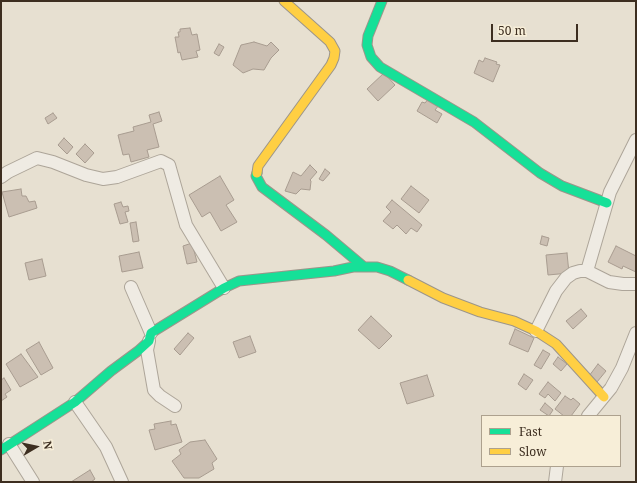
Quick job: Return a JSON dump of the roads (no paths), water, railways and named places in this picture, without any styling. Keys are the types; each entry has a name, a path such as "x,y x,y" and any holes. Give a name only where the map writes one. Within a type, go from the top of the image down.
{"street":[{"path":"284,1 330,42 334,51 334,58 332,65 258,166 256,176 262,187 326,235 364,266"},
{"path":"382,1 368,36 367,45 371,57 380,66 474,122 540,173 562,186 607,203"},
{"path":"587,272 610,192 636,140"},
{"path":"1,178 8,172 37,158 53,162 86,175 103,179 117,177 161,161 169,165 186,225 224,288"},
{"path":"33,482 5,447 75,402 111,371 138,351 150,337 224,288 239,282 364,266 377,267 390,271 443,298 480,312 514,321 536,331 556,344 604,397"},
{"path":"536,331 556,291 566,278 573,273 580,271 587,272 609,282 636,284"},
{"path":"131,287 150,337 147,350 154,390 175,406"},
{"path":"589,415 604,397 622,368 636,333"},
{"path":"75,402 106,447 122,482"},
{"path":"555,482 557,467"}]}
